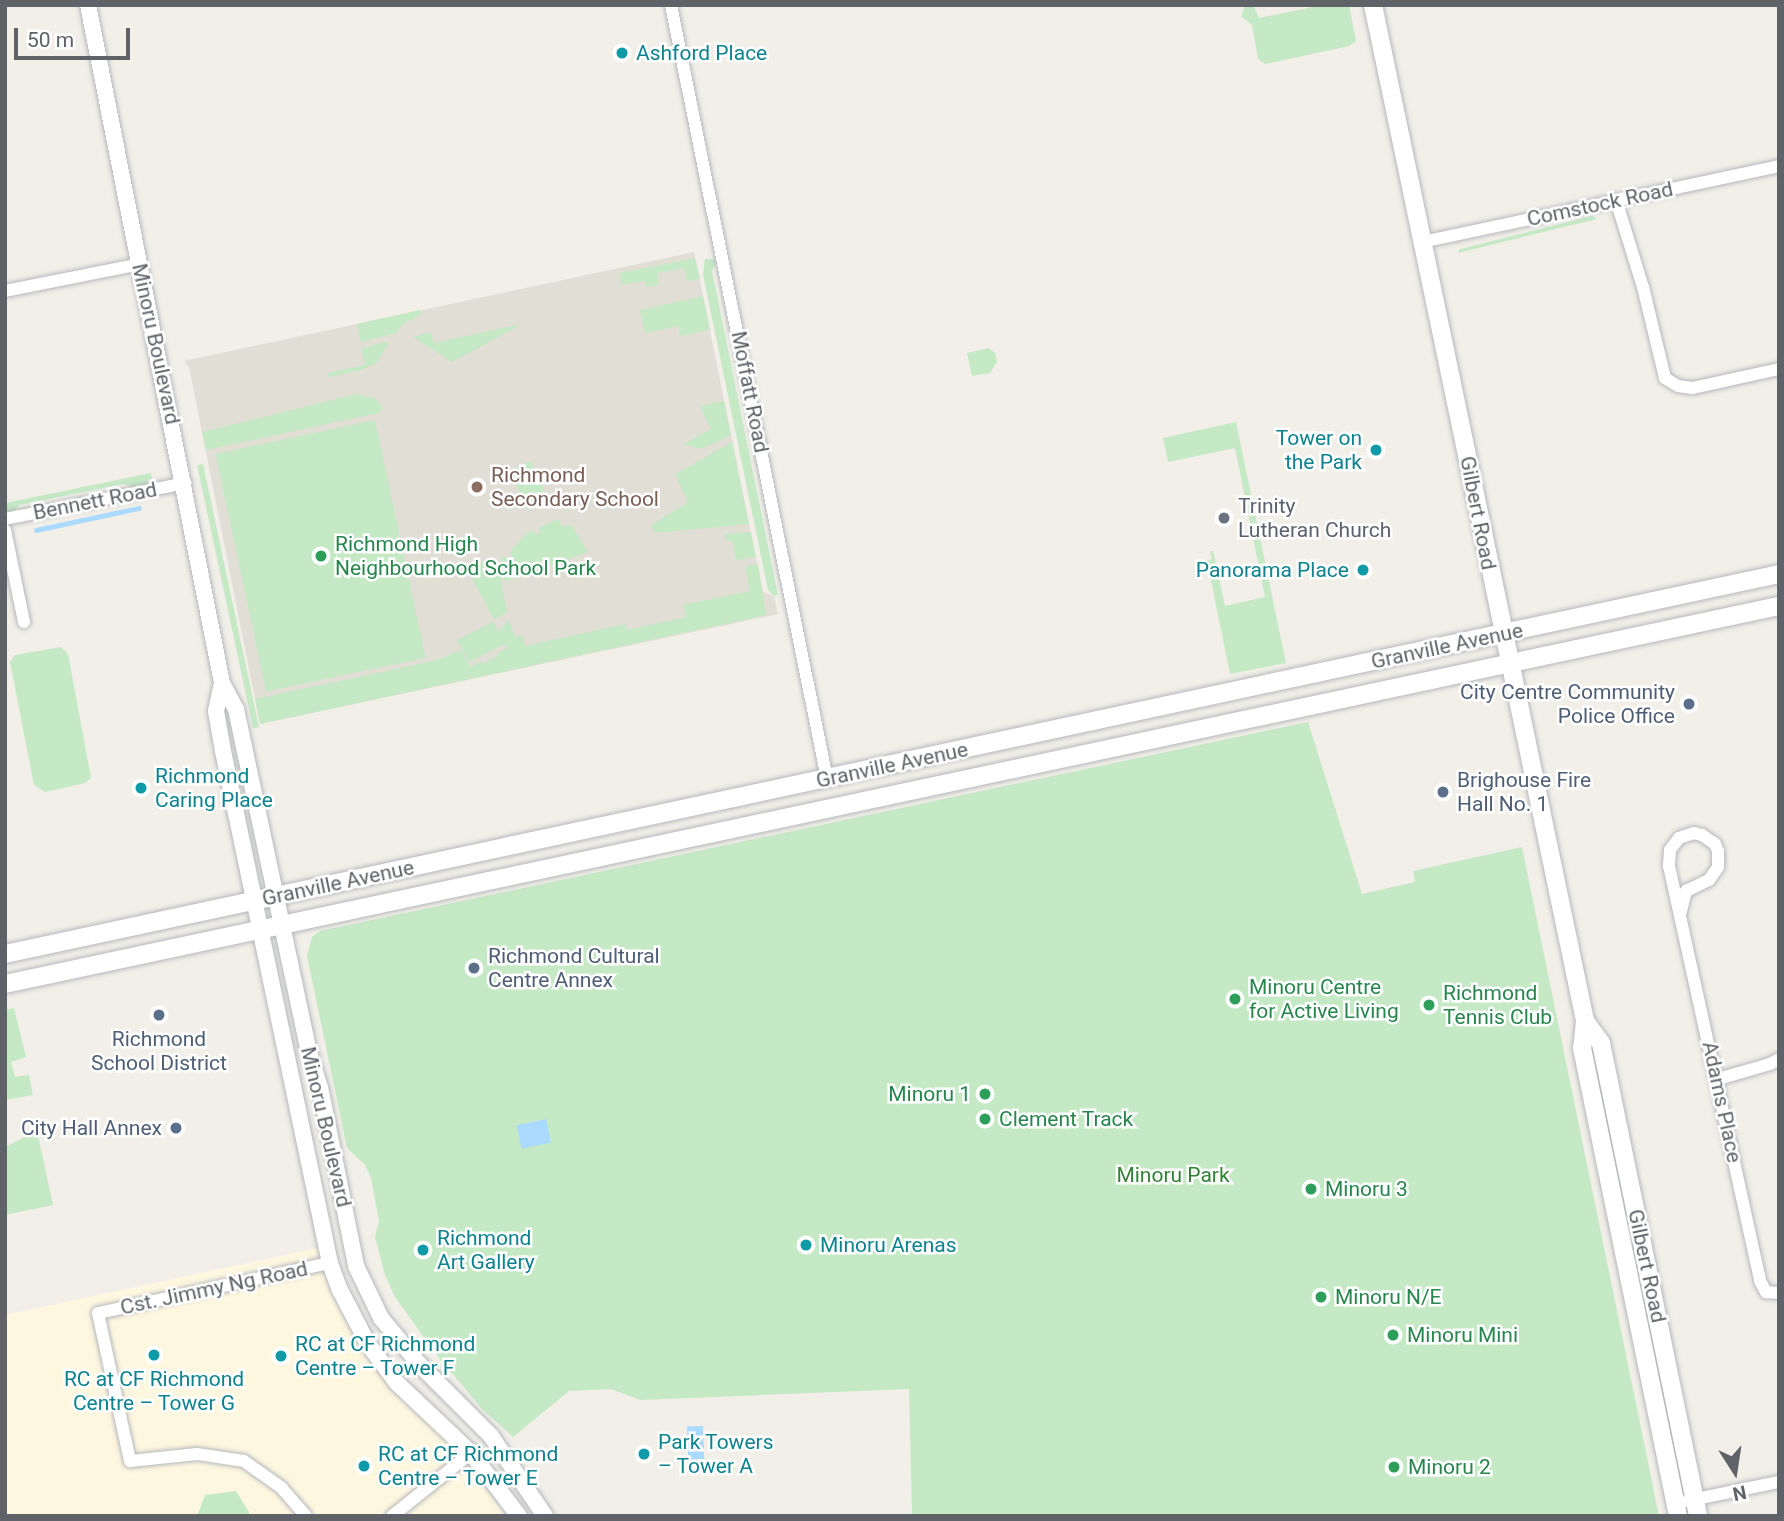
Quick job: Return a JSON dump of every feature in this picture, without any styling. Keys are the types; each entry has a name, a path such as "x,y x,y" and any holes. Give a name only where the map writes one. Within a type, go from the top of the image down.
{"main road":[{"name":"Gilbert Road","path":"1373,5 1585,1021 1582,1048 1676,1510"},
{"name":"Granville Avenue","path":"5,954 1779,573"},
{"name":"Granville Avenue","path":"5,984 734,831 1779,606"},
{"name":"Gilbert Road","path":"1585,1021 1601,1043 1697,1508"}],"street":[{"name":"Minoru Boulevard","path":"88,5 185,483 222,683 236,709 309,1052 320,1087 356,1266 381,1318 419,1364 491,1436 545,1516"},
{"name":"Moffatt Road","path":"671,5 827,779"},
{"name":"Comstock Road","path":"1422,242 1779,166"},
{"path":"1616,200 1643,287 1665,378 1678,386 1692,388 1779,369"},
{"path":"5,291 140,264"},
{"name":"Bennett Road","path":"5,519 185,483"},
{"path":"5,530 24,622"},
{"name":"Minoru Boulevard","path":"222,683 216,711 330,1263 357,1326 375,1354 397,1383 471,1453 519,1516"},
{"name":"Adams Place","path":"1681,911 1686,891 1709,880 1718,867 1715,844 1702,835 1686,835 1670,850 1669,866 1718,1079 1760,1281 1772,1292"},
{"path":"1718,1079 1779,1059"},
{"name":"Cst. Jimmy Ng Road","path":"306,1516 282,1488 244,1461 197,1454 130,1461 99,1313 330,1263"},
{"path":"391,1516 471,1453"},
{"path":"1676,1510 1697,1508 1779,1482"}],"shaded area":[{"name":"Richmond Secondary School","path":"694,252 763,592 774,596 778,614 260,724 189,367 184,361"},
{"path":"321,1249 333,1285 506,1516 5,1516 5,1315"}],"green space":[{"path":"1245,5 1253,5 1259,18 1322,5 1349,5 1356,41 1349,46 1265,64 1258,59 1252,25 1241,16"},
{"path":"1592,216 1597,219 1458,253 1460,249"},
{"path":"695,258 700,279 687,281 684,268 657,273 658,285 646,287 645,281 622,285 619,273"},
{"path":"705,259 715,259 716,262 712,271 778,595 774,596 768,590 703,274"},
{"path":"703,296 710,330 680,336 678,326 645,333 640,310"},
{"path":"420,310 421,315 404,323 396,333 361,342 357,324"},
{"path":"522,324 452,362 413,337 431,332 434,343"},
{"path":"389,343 376,363 361,370 329,377 328,373 365,365 361,349"},
{"path":"989,348 995,353 997,362 990,373 972,376 967,353"},
{"path":"356,394 376,399 383,408 378,413 206,450 202,432"},
{"path":"724,401 731,435 701,449 684,444 711,429 700,406"},
{"name":"Richmond High Neighbourhood School Park","path":"375,420 426,658 266,692 216,454"},
{"path":"1236,422 1286,663 1230,674 1207,561 1212,559 1210,551 1213,551 1225,606 1265,597 1235,448 1168,462 1163,438"},
{"path":"732,442 749,524 655,533 651,525 688,502 675,474"},
{"path":"530,461 549,500 528,510 509,471"},
{"path":"203,464 259,727 253,728 197,465"},
{"path":"151,473 153,483 135,487 123,484 19,505 14,512 5,514 5,503"},
{"path":"558,519 563,527 571,525 588,552 505,582 501,557 512,557 510,552 526,534 532,530 536,535 540,532 538,528"},
{"path":"751,532 756,557 736,560 732,541 726,540 724,534"},
{"path":"483,561 500,575 507,612 494,620 467,569"},
{"path":"758,564 766,615 260,724 255,699 433,661 461,650 470,667 481,661 482,664 498,656 497,653 507,648 505,644 469,662 457,640 493,622 498,631 509,620 515,637 522,635 525,646 625,624 627,630 686,617 683,605 750,591 745,567"},
{"path":"61,647 68,654 91,778 85,783 45,792 34,785 10,662 15,655"},
{"name":"Minoru Park","path":"1308,722 1362,894 1415,882 1413,871 1522,847 1659,1516 912,1516 909,1389 640,1400 611,1389 569,1391 513,1437 482,1409 436,1354 395,1297 385,1275 375,1237 379,1221 371,1178 365,1165 347,1148 307,956 312,937 320,931"},
{"path":"14,1008 26,1057 11,1062 15,1077 29,1075 33,1095 5,1100 5,1010"},
{"path":"37,1131 53,1205 5,1215 5,1147"},
{"path":"236,1491 249,1516 197,1516 205,1495"}],"water":[{"path":"546,1119 551,1142 522,1149 517,1125"},
{"path":"703,1426 704,1459 688,1460 687,1427"}],"waterway":[{"path":"36,530 139,508"}],"place":[{"name":"Ashford Place","path":"622,53"},
{"name":"Tower on the Park","path":"1376,450"},
{"name":"Richmond Secondary School","path":"477,487"},
{"name":"Trinity Lutheran Church","path":"1224,518"},
{"name":"Richmond High Neighbourhood School Park","path":"321,556"},
{"name":"Panorama Place","path":"1363,570"},
{"name":"City Centre Community Police Office","path":"1689,704"},
{"name":"Richmond Caring Place","path":"141,788"},
{"name":"Brighouse Fire Hall No. 1","path":"1443,792"},
{"name":"Richmond Cultural Centre Annex","path":"474,968"},
{"name":"Minoru Centre for Active Living","path":"1235,999"},
{"name":"Richmond Tennis Club","path":"1429,1005"},
{"name":"Richmond School District","path":"159,1015"},
{"name":"Minoru 1","path":"985,1094"},
{"name":"Clement Track","path":"985,1119"},
{"name":"City Hall Annex","path":"176,1128"},
{"name":"Minoru 3","path":"1311,1189"},
{"name":"Minoru Arenas","path":"806,1245"},
{"name":"Richmond Art Gallery","path":"423,1250"},
{"name":"Minoru N/E","path":"1321,1297"},
{"name":"Minoru Mini","path":"1393,1335"},
{"name":"RC at CF Richmond Centre – Tower G","path":"154,1355"},
{"name":"RC at CF Richmond Centre – Tower F","path":"281,1356"},
{"name":"Park Towers – Tower A","path":"644,1454"},
{"name":"RC at CF Richmond Centre – Tower E","path":"364,1466"},
{"name":"Minoru 2","path":"1394,1467"}]}
